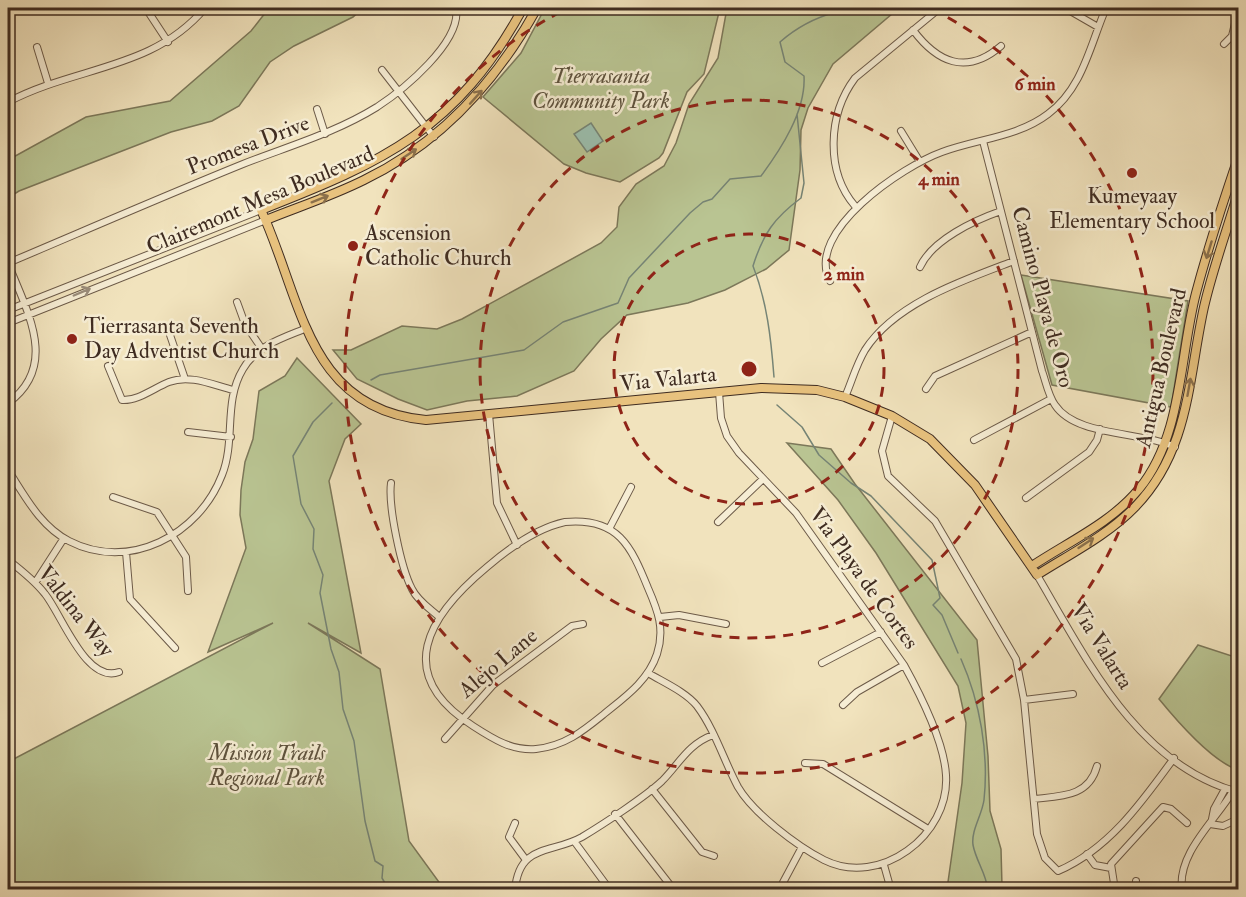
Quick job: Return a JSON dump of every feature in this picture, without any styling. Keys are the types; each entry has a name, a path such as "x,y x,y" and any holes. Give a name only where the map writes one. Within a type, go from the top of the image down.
{"main road":[{"name":"Clairemont Mesa Boulevard","path":"261,210 355,172 394,151 426,128 465,92 507,36 523,8"},
{"name":"Clairemont Mesa Boulevard","path":"266,220 365,180 434,137 473,100 508,57 537,8"},
{"path":"507,36 505,46 508,57"},
{"name":"Antigua Boulevard","path":"1032,566 1122,507 1145,481 1166,442 1193,306 1219,216 1239,158"},
{"name":"Antigua Boulevard","path":"1037,575 1126,516 1158,479 1175,447 1184,417 1203,313 1239,193"},
{"name":"Via Valarta","path":"261,210 307,328 325,366 343,386 373,406 393,415 426,420 719,392 787,388 818,390 846,397 892,416 930,439 975,485 1037,575"},
{"path":"1219,216 1227,229"},
{"path":"1193,306 1203,313"}],"street":[{"path":"8,102 48,83 146,53 168,42 191,25 205,8"},
{"name":"Promesa Drive","path":"8,263 243,164 326,134 377,106 397,92 432,59 452,34 456,21 456,8"},
{"path":"855,206 839,183 833,153 846,90 855,78 940,8"},
{"path":"1065,8 1098,27"},
{"path":"830,281 824,270 826,255 838,228 855,206 920,162 942,152 1026,128 1049,113 1070,92 1082,72 1106,8"},
{"path":"147,10 168,42"},
{"path":"1224,44 1232,36 1239,11"},
{"path":"913,30 925,46 945,60 961,63 992,54 1001,46"},
{"path":"37,47 48,83"},
{"path":"382,70 434,137"},
{"path":"316,109 326,134"},
{"path":"901,131 920,162"},
{"name":"Camino Playa de Oro","path":"983,141 1051,399 1070,420 1100,429 1166,442 1175,447"},
{"name":"Clairemont Mesa Boulevard","path":"8,310 261,210"},
{"path":"921,267 925,256 969,223 1001,211"},
{"name":"Clairemont Mesa Boulevard","path":"8,322 266,220"},
{"path":"846,397 862,356 890,321 914,304 1014,261"},
{"path":"8,263 37,345 35,366 25,387 8,403"},
{"path":"237,302 244,324 262,349"},
{"path":"8,470 36,514 64,538 92,550 126,552 150,548 173,536 196,517 214,493 225,466 231,437 233,390 244,367 262,349 307,328"},
{"path":"926,389 935,376 1032,332"},
{"path":"170,335 185,379"},
{"path":"108,366 122,400 130,400 171,381 185,379 233,390"},
{"name":"Via Playa de Cortes","path":"719,392 721,418 727,436 738,453 796,513 904,665 916,686 945,763 946,790 928,829"},
{"path":"974,440 1051,399"},
{"path":"489,414 497,503 517,545"},
{"path":"892,416 882,451 888,476 935,521 1016,659 1024,700 1039,845 1049,864 1058,871 1087,854 1115,831 1174,758"},
{"path":"1026,498 1089,452 1097,440 1100,429"},
{"path":"188,432 231,437"},
{"path":"718,522 763,479"},
{"path":"391,483 389,499 407,578 412,591 438,616"},
{"path":"609,529 631,487"},
{"path":"113,497 157,512 186,557 188,591"},
{"path":"565,522 588,522 609,529 624,540 634,553 660,617 660,644 648,673 640,684 581,733 548,747 524,748 504,744 461,718 435,689 428,671 427,643 438,616 464,585 517,545 550,526 565,522"},
{"path":"35,584 64,538"},
{"path":"126,552 130,598 175,648"},
{"name":"Valdina Way","path":"8,560 35,584 59,612 74,642 94,668 108,674 120,672"},
{"name":"Via Valarta","path":"1037,575 1079,646 1125,714 1139,730 1204,780 1236,792"},
{"path":"660,617 679,615 726,624"},
{"name":"Alejo Lane","path":"444,739 461,718 508,673 572,626 583,624"},
{"path":"822,663 881,632"},
{"path":"843,705 857,692 904,665"},
{"path":"648,673 692,701 750,804 802,847 825,861 843,867 884,865 905,853 928,829 823,764 805,763"},
{"path":"1024,700 1073,694"},
{"path":"515,890 516,879 526,860 543,849 574,841 615,814 652,789 688,749 713,735"},
{"path":"1034,799 1068,796 1080,791 1090,782 1097,766"},
{"path":"652,789 702,852 714,856"},
{"path":"1210,824 1214,808 1225,789"},
{"path":"1182,890 1181,882 1193,848 1236,792"},
{"path":"1115,890 1111,864 1163,807 1171,809 1187,822"},
{"path":"615,814 674,890"},
{"path":"1210,824 1223,826 1239,819"},
{"path":"515,823 510,837 526,860"},
{"path":"574,841 610,890"},
{"path":"779,890 802,847"},
{"path":"1087,854 1095,865 1111,868"},
{"path":"884,865 891,890"},
{"path":"1136,881 1136,890"}],"green space":[{"path":"269,8 363,8 353,17 294,46 270,62 239,106 212,121 171,132 19,191 8,198 8,160 86,117 170,101 251,31"},
{"name":"Tierrasanta Community Park","path":"545,8 720,8 704,74 687,92 663,153 659,158 620,182 586,173 564,164 483,97 521,53"},
{"path":"727,8 899,8 833,64 808,108 801,130 800,170 789,250 766,269 725,290 688,303 627,315 601,339 574,371 517,396 467,401 427,410 357,379 333,350 351,350 402,326 437,329 462,319 601,243 617,227 619,207 636,184 664,166 676,143 689,104 718,58"},
{"path":"1021,275 1188,301 1171,407 1052,385"},
{"name":"Mission Trails Regional Park","path":"297,358 361,424 345,439 329,481 361,653 308,623 380,669 409,841 444,889 8,889 8,762 273,623 208,652 246,548 240,515 241,490 245,462 253,439 259,391 285,376"},
{"path":"787,443 831,449 855,484 977,640 988,756 990,811 1001,849 1004,889 947,889 962,783 966,723 958,686 876,553 838,500"},
{"path":"1198,645 1238,658 1238,770 1206,749 1159,699"}],"shaded area":[{"path":"591,123 603,141 587,152 574,134"}],"waterway":[{"path":"371,380 380,375 524,350 563,322 618,303 629,278 690,213 703,202 712,199 730,179 761,176 791,129 804,89 804,76 785,62 780,42 806,24 836,12"},
{"path":"774,377 768,320 753,266 765,236 777,220 801,198 804,183 797,114"},
{"path":"332,403 313,422 293,456 301,504 314,529 313,549 323,575 320,593 331,649 339,672 343,709 354,741 365,821 375,861 383,866 382,878 389,890"},
{"path":"777,405 802,427 819,455 851,483 871,496 932,560 940,598 933,605 942,615 958,653"},
{"path":"961,659 978,710 984,746 984,800 975,828 973,845 988,890"}],"place":[{"name":"Kumeyaay Elementary School","path":"1132,173"},
{"name":"Ascension Catholic Church","path":"353,246"},
{"name":"Tierrasanta Seventh Day Adventist Church","path":"72,339"}]}
